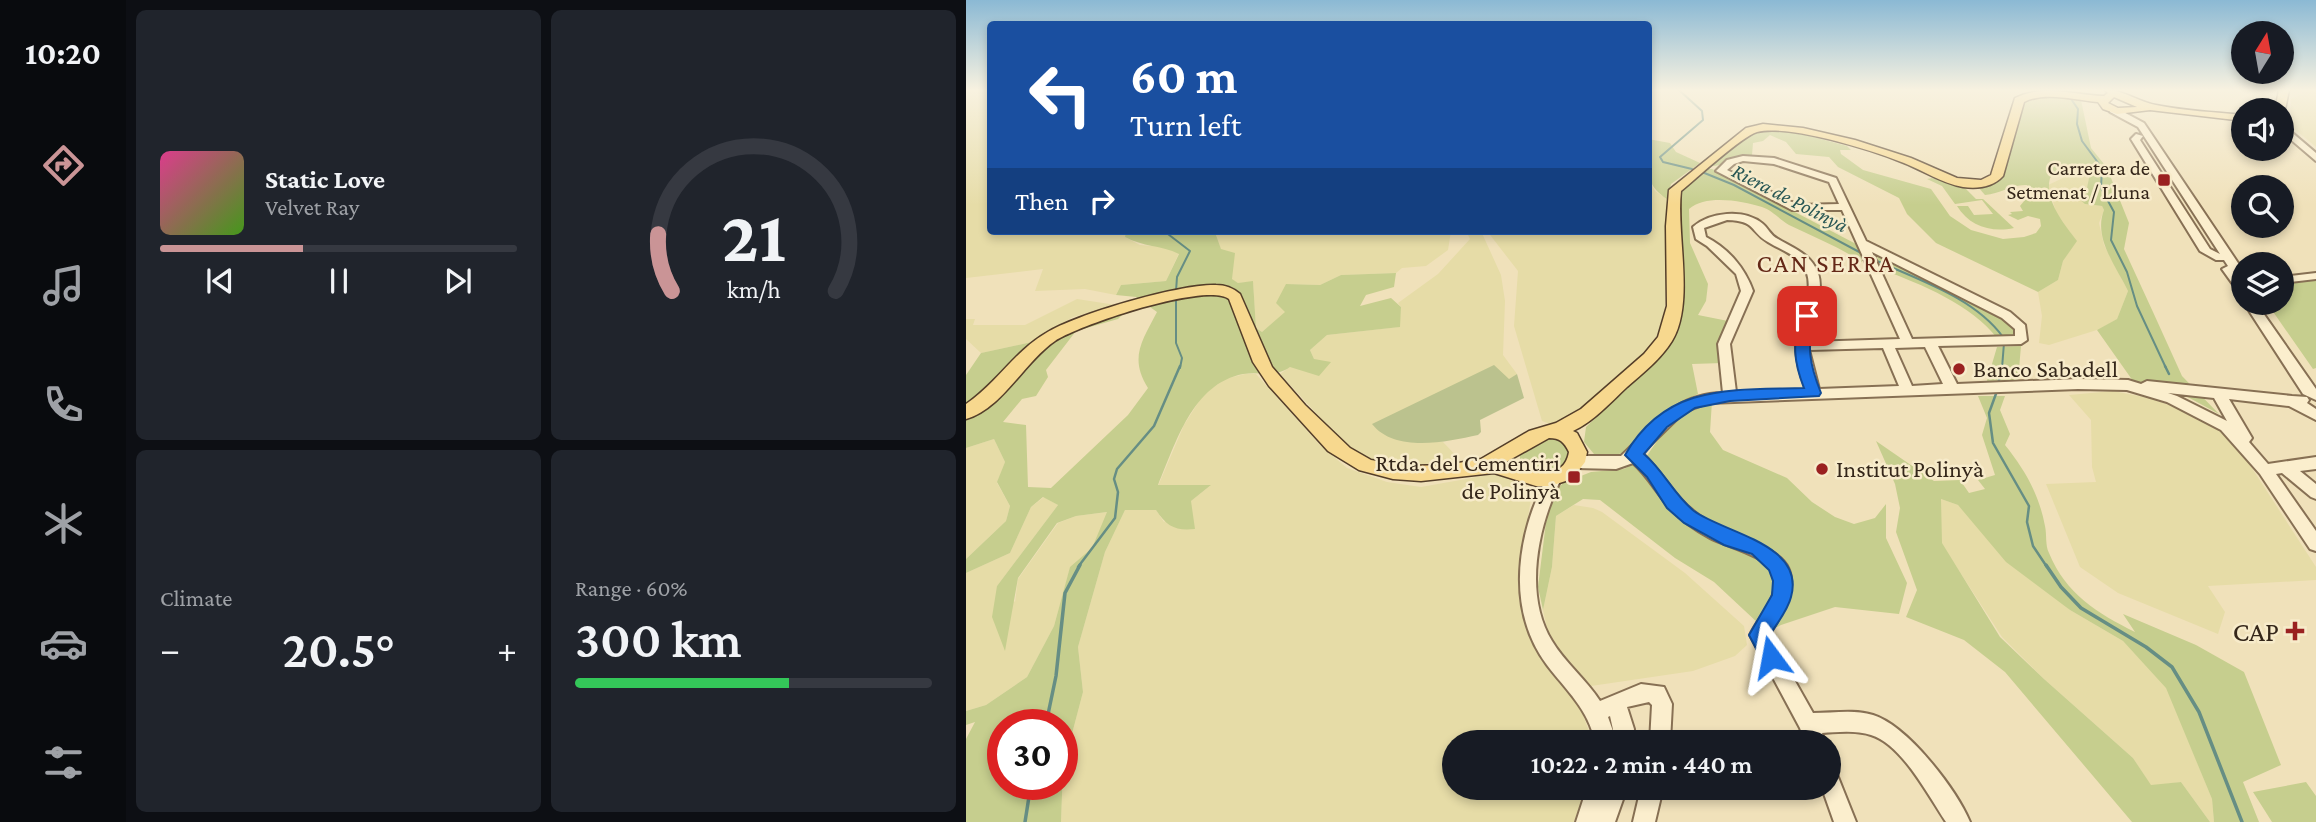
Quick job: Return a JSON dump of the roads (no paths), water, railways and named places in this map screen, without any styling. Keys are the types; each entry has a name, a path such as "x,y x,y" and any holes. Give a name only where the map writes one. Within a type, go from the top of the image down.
{"main road":[{"path":"966,413 996,392 1033,350 1061,330 1080,322 1192,292 1217,289 1235,297 1267,372 1343,453 1370,466 1404,472 1436,473 1486,465 1516,448 1531,435 1550,432 1581,421 1666,338 1673,312 1672,215 1675,190 1743,134 1756,128"},
{"path":"1787,128 1891,154 1957,182 1983,183 1999,174 2012,128"},
{"path":"1486,465 1523,475 1553,479 1571,469 1581,421"},
{"path":"1550,432 1565,435 1575,453"},
{"path":"1516,448 1512,460 1523,475"}],"street":[{"path":"2137,128 2220,258 2231,268"},
{"path":"2143,128 2231,262"},
{"path":"2294,139 2316,158"},
{"path":"1846,207 1796,208 1721,171 1731,161 1742,157 1759,158 1833,180 1846,207 1908,343"},
{"path":"1730,396 1724,344 1746,291 1741,273 1711,244 1700,239 1698,227 1714,216 1740,218 1760,226 1765,236 1804,259 1812,273 1815,289 1802,346 1802,365 1814,393"},
{"path":"1802,346 2021,340 2021,328 2006,315 1862,243"},
{"path":"2294,279 2316,276"},
{"path":"2257,315 2308,400"},
{"path":"1929,342 1952,388"},
{"path":"1887,343 1907,390"},
{"path":"1575,453 1616,463 1634,455 1661,423 1679,409 1707,398 1730,396 2128,385 2308,400"},
{"path":"2128,385 2172,399 2227,426 2265,470 2314,541"},
{"path":"2218,393 2245,438 2244,446"},
{"path":"1634,455 1654,472 1673,503 1690,518 1719,535 1758,549 1777,566 1783,581 1782,596 1759,635 1809,730"},
{"path":"2265,470 2316,463"},
{"path":"2286,467 2316,493"},
{"path":"1523,475 1539,506"},
{"path":"1553,479 1539,506 1528,595 1534,625 1545,647 1596,712 1601,730"},
{"path":"1596,712 1648,691 1657,694 1662,704 1661,730"},
{"path":"1616,704 1625,730"},
{"path":"1822,730 1853,722 1885,730 1905,747 1959,822"},
{"path":"1587,822 1594,800"},
{"path":"1604,822 1612,800"},
{"path":"1644,822 1649,800"},
{"path":"1837,800 1845,822"}],"waterway":[{"name":"Riera de Polinyà","path":"1692,169 1663,162 1660,157 1693,128"},
{"path":"2078,128 2082,141 2102,168 2101,188 2114,212 2111,240 2127,272 2137,306 2166,368"},
{"name":"Riera de Polinyà","path":"1702,172 1734,185 1863,254"},
{"path":"1169,235 1190,251 1177,277 1176,291"},
{"name":"Riera de Polinyà","path":"1875,260 1961,300 1991,323 2003,337"},
{"path":"1176,298 1176,343 1182,358 1180,368"},
{"path":"2002,368 2004,343"},
{"path":"1078,567 1115,518 1118,492 1114,479 1117,469 1154,426 1180,366"},
{"path":"1998,385 2002,366"},
{"path":"2166,368 2169,374"},
{"path":"1997,391 1989,413 1993,443 2029,506 2027,522 2033,546 2047,567"},
{"path":"1049,709 1056,676 1065,593 1080,565"},
{"path":"2046,565 2061,587 2081,608 2146,647 2172,667 2199,712 2242,822"},
{"path":"1025,822 1028,800"}],"place":[{"name":"Carretera de Setmenat / Lluna","path":"2164,180"},
{"name":"Banco Sabadell","path":"1959,369"},
{"name":"Institut Polinyà","path":"1822,469"},
{"name":"Rtda. del Cementiri de Polinyà","path":"1574,477"},
{"name":"CAP","path":"2295,631"}],"district":[{"name":"CAN SERRA","path":"1826,263"}]}
